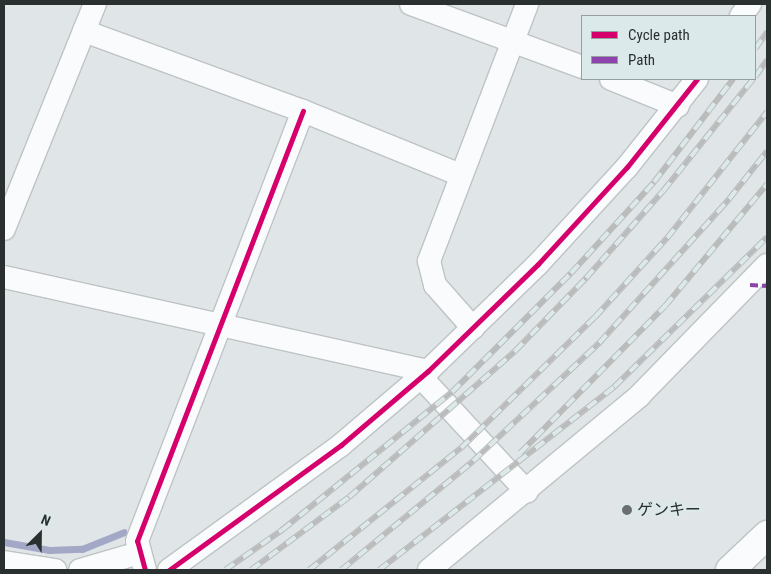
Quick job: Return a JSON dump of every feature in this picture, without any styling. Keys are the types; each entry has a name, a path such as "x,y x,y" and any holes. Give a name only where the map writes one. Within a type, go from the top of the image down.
{"street":[{"path":"4,229 95,4"},
{"path":"411,4 512,39 581,67"},
{"path":"473,328 435,285 429,261 512,39 527,4"},
{"path":"743,15 750,4"},
{"path":"84,31 303,111 461,175"},
{"path":"613,80 678,106"},
{"path":"169,570 341,445 424,374 545,257 678,106 696,80"},
{"path":"80,570 142,561 137,541 303,111"},
{"path":"429,570 527,492 639,396 767,265"},
{"path":"4,277 222,324 424,374 527,492"},
{"path":"730,570 767,535"},
{"path":"4,562 55,570"}],"waterway":[{"path":"4,542 49,550 82,549 124,532"}],"railway":[{"path":"756,48 767,32"},
{"path":"756,76 767,60"},
{"path":"225,570 282,530 452,392 571,273 654,182 732,80"},
{"path":"251,570 349,497 515,351 586,278 663,191 752,80"},
{"path":"309,570 461,448 595,317 667,238 767,112"},
{"path":"341,570 473,461 599,343 729,199 767,151"},
{"path":"520,453 665,306 767,184"},
{"path":"379,570 614,387 767,237"}],"marked path":[{"path":"750,285 767,286"}],"cycle path":[{"path":"169,570 341,445 428,371 538,264 627,167 696,80"},
{"path":"145,570 137,541 303,111"}],"place":[{"name":"ゲンキー","path":"627,510"}]}
